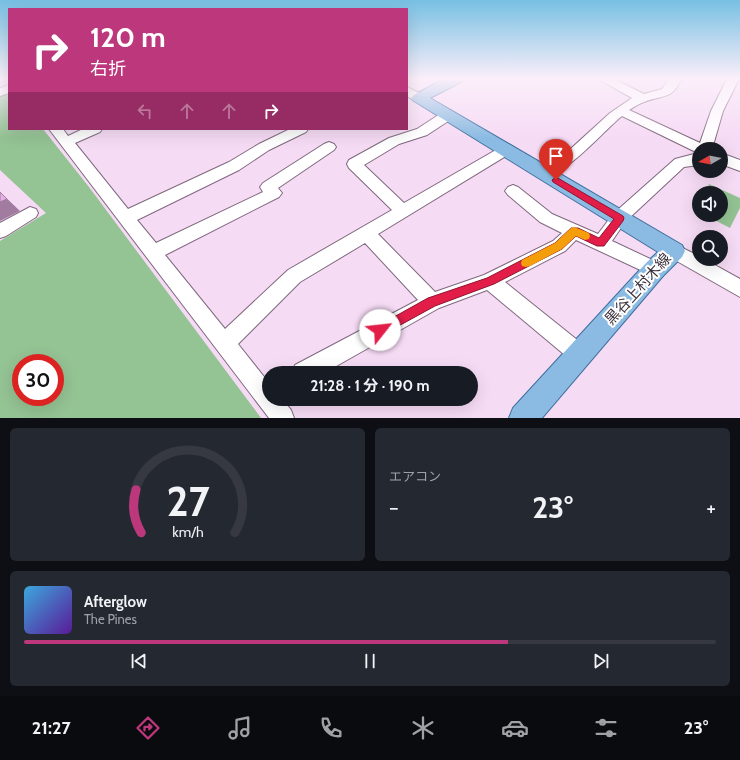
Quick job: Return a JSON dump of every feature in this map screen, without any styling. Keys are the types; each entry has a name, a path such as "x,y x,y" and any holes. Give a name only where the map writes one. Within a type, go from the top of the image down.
{"main road":[{"name":"黒谷上村木線","path":"421,99 674,251 655,269 523,418"}],"street":[{"path":"544,172 568,158 621,111 634,101 641,99"},
{"path":"707,142 717,111 723,99"},
{"path":"621,111 692,145"},
{"path":"403,211 354,164 394,141 422,132 448,115"},
{"path":"57,130 262,389"},
{"path":"66,142 93,130"},
{"path":"125,218 234,166 284,132 295,130"},
{"path":"153,253 274,193 268,188 329,147"},
{"path":"225,343 294,276 506,150"},
{"path":"601,243 620,218 680,163 692,161"},
{"path":"728,161 740,166"},
{"path":"513,191 546,218 655,269"},
{"path":"0,231 30,213"},
{"path":"316,366 432,302 490,281 559,246 574,231"},
{"path":"366,233 432,302"},
{"path":"674,251 740,289"},
{"path":"490,281 579,354"},
{"path":"274,406 283,418"}],"green space":[{"path":"0,99 8,99 8,130 44,130 89,187 261,418 0,418 0,241 46,213 0,170"},
{"path":"728,193 740,198 740,208 730,228 718,222 728,222"}],"building":[{"path":"0,192 7,199 0,202"}],"slow traffic":[{"path":"526,263 559,246 574,231 585,236"}],"route":[{"path":"380,330 432,302 490,281 559,246 574,231 601,243 620,218 556,180"}]}
